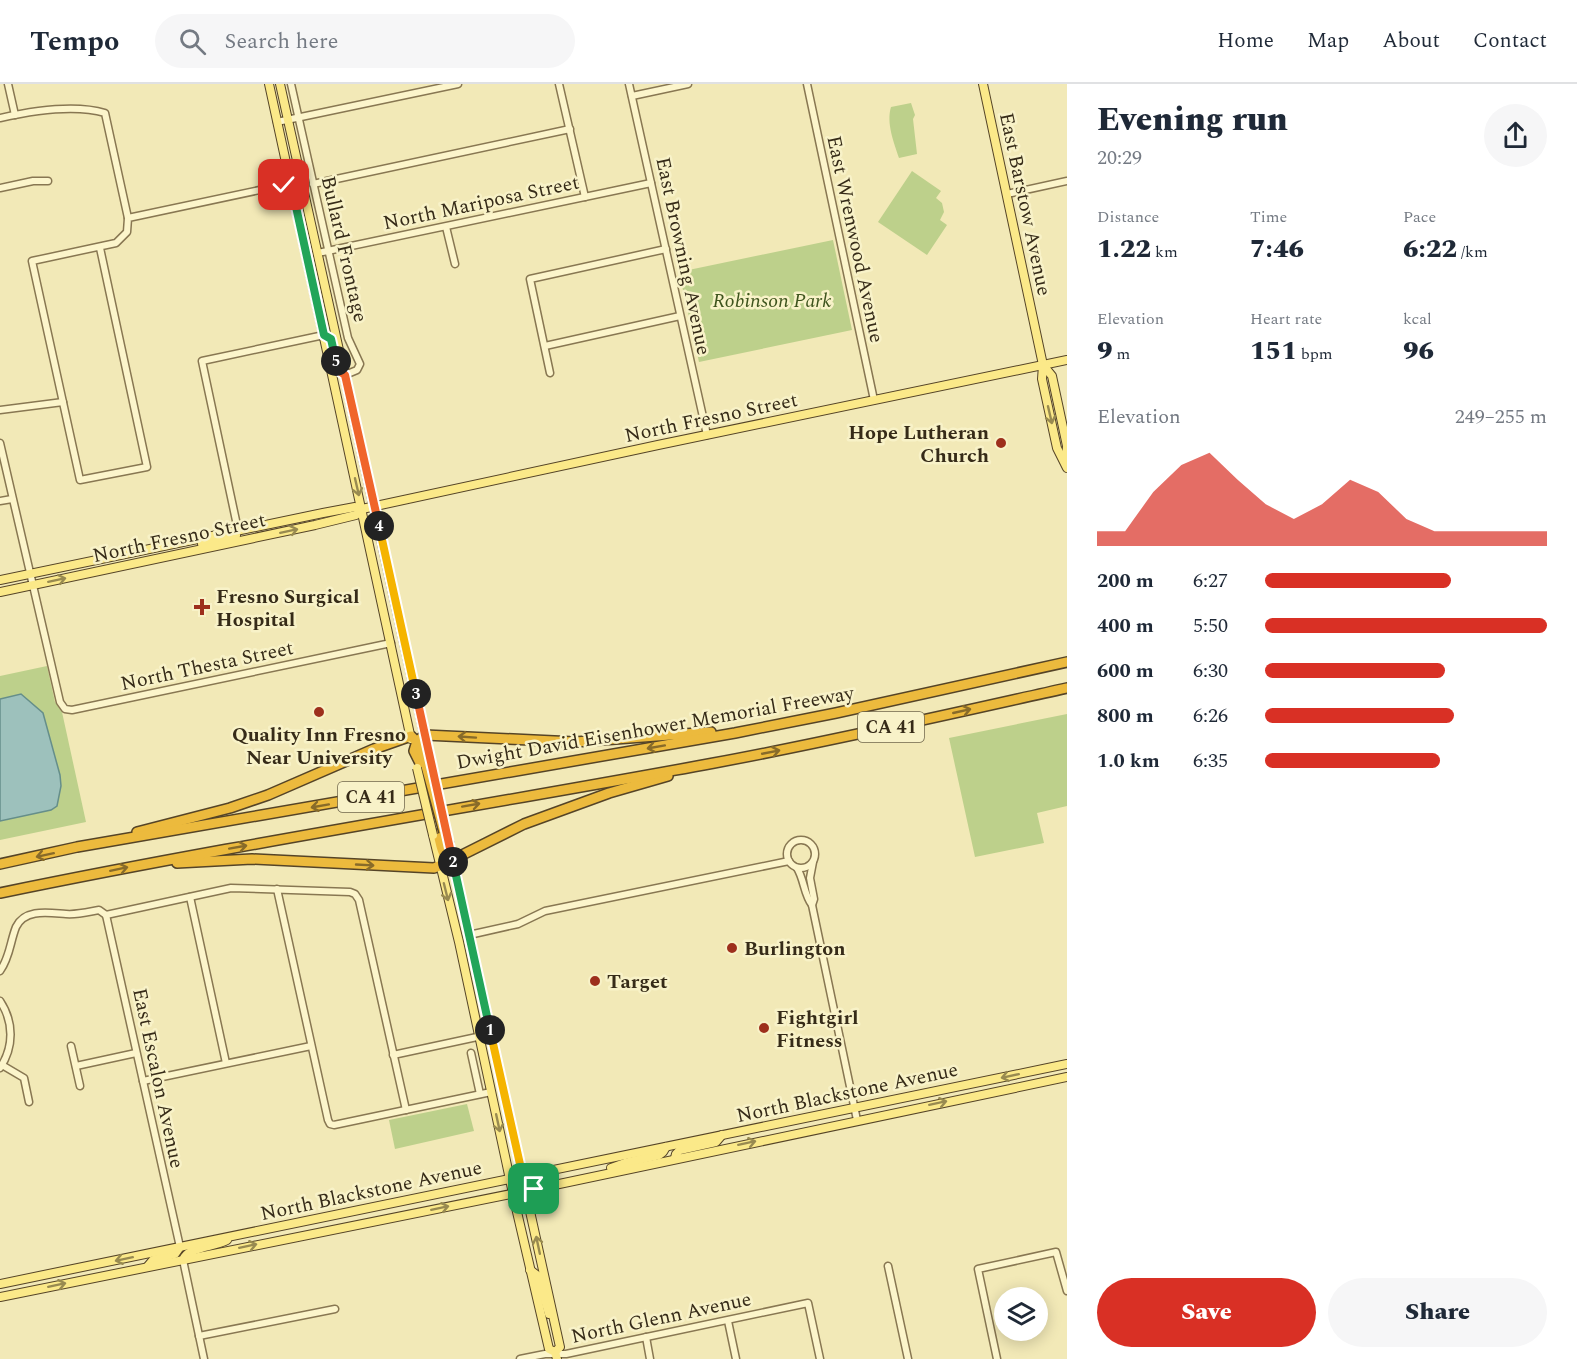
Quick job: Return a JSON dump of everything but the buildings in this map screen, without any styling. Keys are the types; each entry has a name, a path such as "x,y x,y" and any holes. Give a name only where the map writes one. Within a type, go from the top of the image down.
{"highway":[{"name":"Dwight David Eisenhower Memorial Freeway","path":"0,864 77,847 735,733 1067,662"},
{"name":"CA 41","path":"0,893 139,865 714,763 842,738 1067,688"},
{"path":"77,847 230,808 268,795 374,749 416,741 575,742 717,731 735,733"},
{"path":"416,741 424,766 443,854 450,854 549,814 609,793 714,763"},
{"path":"440,833 450,854"},
{"path":"139,865 252,859 434,868 441,867 450,854"}],"main road":[{"path":"269,84 391,643 424,766"},
{"path":"280,84 374,506 416,741"},
{"name":"East Barstow Avenue","path":"983,84 1043,365 1042,379 1058,448 1066,465"},
{"path":"324,335 331,339 338,370 345,375"},
{"name":"North Fresno Street","path":"0,580 355,507 362,509 1067,360"},
{"name":"North Fresno Street","path":"0,592 346,518 356,515 362,509"},
{"path":"180,554 185,548 236,535 238,530"},
{"path":"440,833 441,867 530,1270 549,1349 556,1355 560,1347 450,854"},
{"name":"North Blackstone Avenue","path":"0,1284 1067,1064"},
{"name":"North Blackstone Avenue","path":"0,1297 526,1191 1067,1077"},
{"path":"675,1158 680,1150 716,1142 722,1135"},
{"path":"588,1178 625,1163 659,1155 666,1147"},
{"path":"183,1260 190,1251 219,1245 234,1236"},
{"path":"148,1266 153,1260 175,1254 180,1247"},
{"path":"530,1270 538,1276 546,1310 554,1323"}],"street":[{"path":"8,84 15,115"},
{"name":"Bullard Frontage","path":"291,84 348,338 360,364 357,370 345,375"},
{"path":"277,122 458,84"},
{"path":"559,84 585,197"},
{"name":"East Browning Avenue","path":"629,84 706,435"},
{"path":"632,96 688,84"},
{"name":"East Wrenwood Avenue","path":"807,84 874,400"},
{"path":"0,118 66,110 105,113 128,218 127,232 120,241 100,248 32,261 80,480 147,467 100,248"},
{"path":"314,184 570,129"},
{"path":"0,188 33,181 48,181"},
{"path":"128,218 302,181"},
{"path":"1007,194 1067,181"},
{"name":"North Mariposa Street","path":"318,253 651,183"},
{"path":"446,227 455,264"},
{"path":"550,373 530,279 666,249"},
{"path":"544,346 680,316"},
{"path":"238,530 202,361 324,335"},
{"path":"0,410 63,402"},
{"path":"0,443 33,585"},
{"path":"0,501 12,499"},
{"name":"North Thesta Street","path":"33,585 60,702 65,709 72,710 391,643"},
{"path":"812,905 814,899 810,878 815,854 813,846 801,840 790,846 787,854 789,861 803,877 808,900 812,905 857,1120"},
{"path":"469,935 518,924 545,910 789,861"},
{"path":"797,868 806,868 813,862"},
{"path":"0,971 6,963 17,926 25,918 37,912 67,914 99,910 106,915 231,888 350,892 355,894 359,900 406,1110"},
{"path":"277,889 330,1124 491,1092"},
{"path":"190,897 226,1063"},
{"name":"East Escalon Avenue","path":"106,915 180,1247"},
{"path":"0,1001 7,1013 11,1035 7,1056 1,1066 24,1078 29,1102"},
{"path":"393,1055 491,1034"},
{"path":"71,1046 80,1086"},
{"path":"143,1081 311,1046"},
{"path":"76,1066 136,1053"},
{"path":"471,1053 480,1094"},
{"path":"997,1359 978,1269 1056,1252 1067,1291"},
{"path":"183,1260 204,1359"},
{"path":"888,1266 908,1359"},
{"name":"North Glenn Avenue","path":"520,1359 545,1354 566,1354 808,1303 820,1359"},
{"path":"199,1336 335,1309"},
{"path":"728,1321 736,1359"},
{"path":"646,1337 650,1359"}],"green space":[{"path":"911,103 915,115 913,119 917,154 899,158 890,126 891,107"},
{"path":"912,171 941,191 936,198 942,203 944,212 940,220 947,225 927,255 878,222"},
{"name":"Robinson Park","path":"833,240 852,330 699,362 679,272"},
{"path":"47,666 55,702 62,712 86,822 0,840 0,676"},
{"path":"1067,714 1067,806 1037,813 1044,843 975,857 949,738"},
{"path":"467,1104 474,1131 395,1149 389,1120"}],"water":[{"path":"21,694 43,713 61,786 57,806 51,810 0,821 0,699"}],"place":[{"name":"Hope Lutheran Church","path":"1001,443"},
{"name":"Fresno Surgical Hospital","path":"202,607"},
{"name":"Quality Inn Fresno Near University","path":"319,712"},
{"name":"Burlington","path":"732,948"},
{"name":"Target","path":"595,981"},
{"name":"Fightgirl Fitness","path":"764,1028"}],"route":[{"path":"284,185 291,184 324,335 331,339 338,370 345,375 522,1175 526,1191 534,1189"}]}
